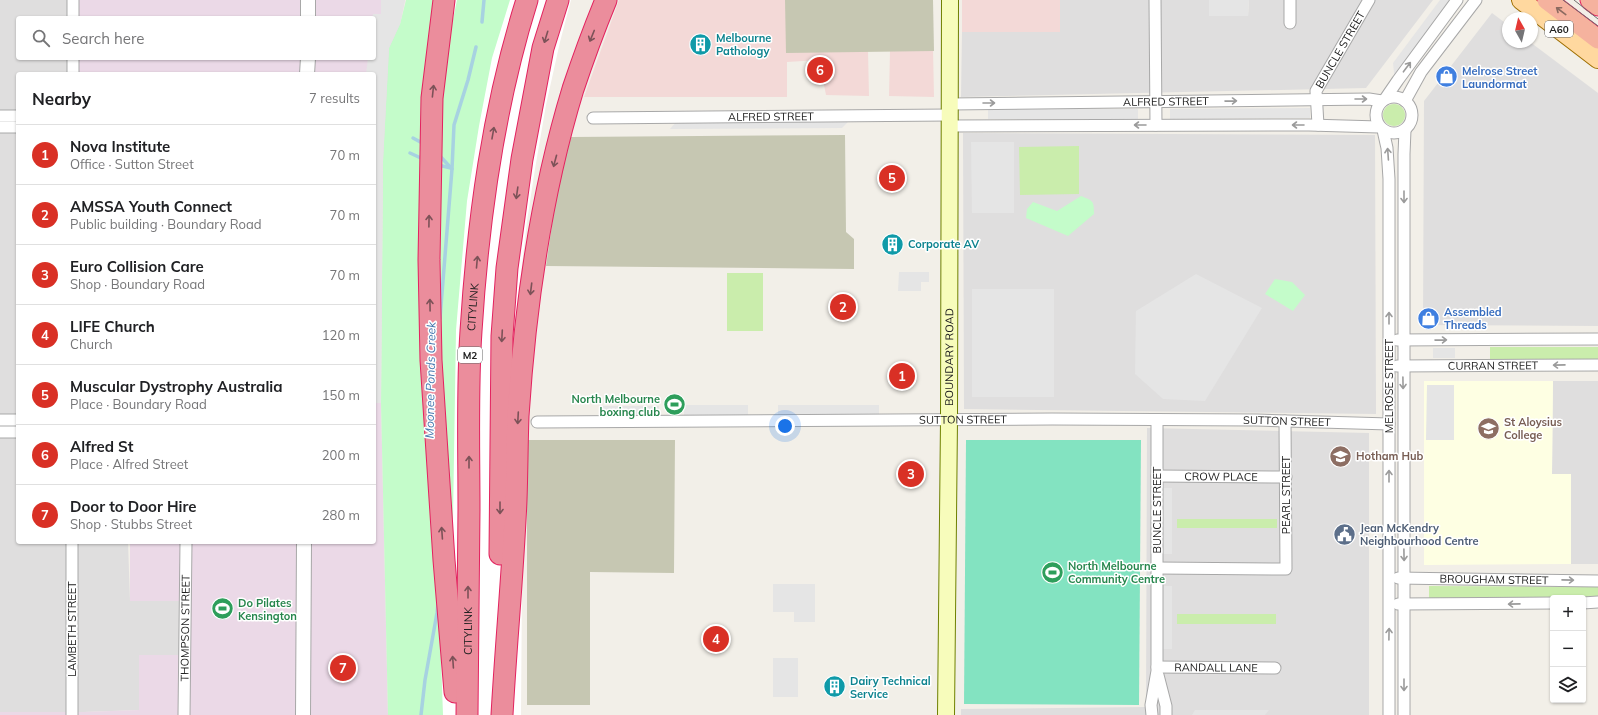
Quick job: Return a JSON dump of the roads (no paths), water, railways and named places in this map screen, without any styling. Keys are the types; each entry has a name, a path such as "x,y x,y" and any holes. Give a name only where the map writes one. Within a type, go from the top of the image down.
{"highway":[{"path":"444,0 432,98 429,260 431,360 444,560 457,715"},
{"name":"CITYLINK","path":"468,715 469,404 471,332 479,232 494,128 508,65 526,0"},
{"path":"501,715 500,482 502,336 507,268 525,144 543,48 558,0"},
{"path":"501,715 516,500 518,415 525,338 538,241 550,178 573,90 587,47 606,0"},
{"name":"A60","path":"1547,0 1598,39"},
{"path":"1590,0 1598,6"}],"main road":[{"name":"BOUNDARY ROAD","path":"946,715 949,420 950,0"},
{"name":"A60","path":"1521,0 1598,59"}],"street":[{"path":"73,0 73,16"},
{"path":"308,0 308,16"},
{"path":"1155,0 1156,125"},
{"path":"1290,0 1290,23"},
{"name":"BUNCLE STREET","path":"1318,125 1316,91 1369,0"},
{"path":"1384,100 1396,97 1405,101 1409,105 1412,113 1411,122 1405,130 1397,134 1387,133 1376,122 1375,113 1379,104 1384,100 1426,41 1458,0"},
{"path":"1405,101 1420,73 1476,0"},
{"path":"1426,41 1438,50"},
{"path":"73,60 73,72"},
{"path":"308,60 308,72"},
{"name":"ALFRED STREET","path":"593,118 950,115 1156,102 1384,100"},
{"name":"ALFRED STREET","path":"950,115 1156,125 1318,125 1381,128"},
{"path":"0,116 16,116"},
{"path":"0,127 16,127"},
{"name":"MELROSE STREET","path":"1381,128 1387,148 1389,179 1389,715"},
{"name":"MELROSE STREET","path":"1404,715 1403,340 1405,130"},
{"path":"1389,179 1404,179"},
{"path":"1388,340 1598,340"},
{"name":"CURRAN STREET","path":"1388,366 1598,365"},
{"path":"0,420 16,420"},
{"name":"SUTTON STREET","path":"537,422 949,420 1285,421 1389,424"},
{"name":"BUNCLE STREET","path":"1152,715 1151,705 1157,669 1157,421"},
{"name":"PEARL STREET","path":"1157,568 1286,569 1285,421"},
{"path":"0,432 16,432"},
{"name":"CROW PLACE","path":"1157,476 1286,478"},
{"path":"1389,503 1403,503"},
{"name":"LAMBETH STREET","path":"72,544 72,715"},
{"name":"THOMPSON STREET","path":"184,715 186,544"},
{"path":"303,715 304,544"},
{"name":"BROUGHAM STREET","path":"1389,578 1598,581"},
{"path":"1586,603 1598,602"},
{"path":"1390,604 1550,603"},
{"name":"RANDALL LANE","path":"1157,669 1275,668"},
{"name":"BUNCLE STREET","path":"1157,669 1166,706 1166,715"}],"waterway":[{"name":"Moonee Ponds Creek","path":"482,22 484,0"},
{"name":"Moonee Ponds Creek","path":"440,318 454,125 468,80 476,47"},
{"path":"413,138 424,144"},
{"path":"410,153 423,159"},
{"path":"439,155 452,169"},
{"path":"438,165 451,168"},
{"name":"Moonee Ponds Creek","path":"421,715 425,680 438,604"}],"tram line":[{"path":"1563,0 1598,26"},
{"path":"1574,0 1598,19"}],"place":[{"name":"Melbourne Pathology","path":"701,44"},
{"name":"Alfred St","path":"820,70"},
{"name":"Melrose Street Laundormat","path":"1446,77"},
{"name":"Muscular Dystrophy Australia","path":"892,178"},
{"name":"Corporate AV","path":"892,244"},
{"name":"AMSSA Youth Connect","path":"843,307"},
{"name":"Assembled Threads","path":"1428,318"},
{"name":"Nova Institute","path":"902,376"},
{"name":"North Melbourne boxing club","path":"675,405"},
{"name":"St Aloysius College","path":"1488,428"},
{"name":"Hotham Hub","path":"1340,456"},
{"name":"Euro Collision Care","path":"911,474"},
{"name":"Jean McKendry Neighbourhood Centre","path":"1344,534"},
{"name":"North Melbourne Community Centre","path":"1053,572"},
{"name":"Do Pilates Kensington","path":"222,609"},
{"name":"LIFE Church","path":"716,639"},
{"name":"Door to Door Hire","path":"343,668"},
{"name":"Dairy Technical Service","path":"834,687"}]}
